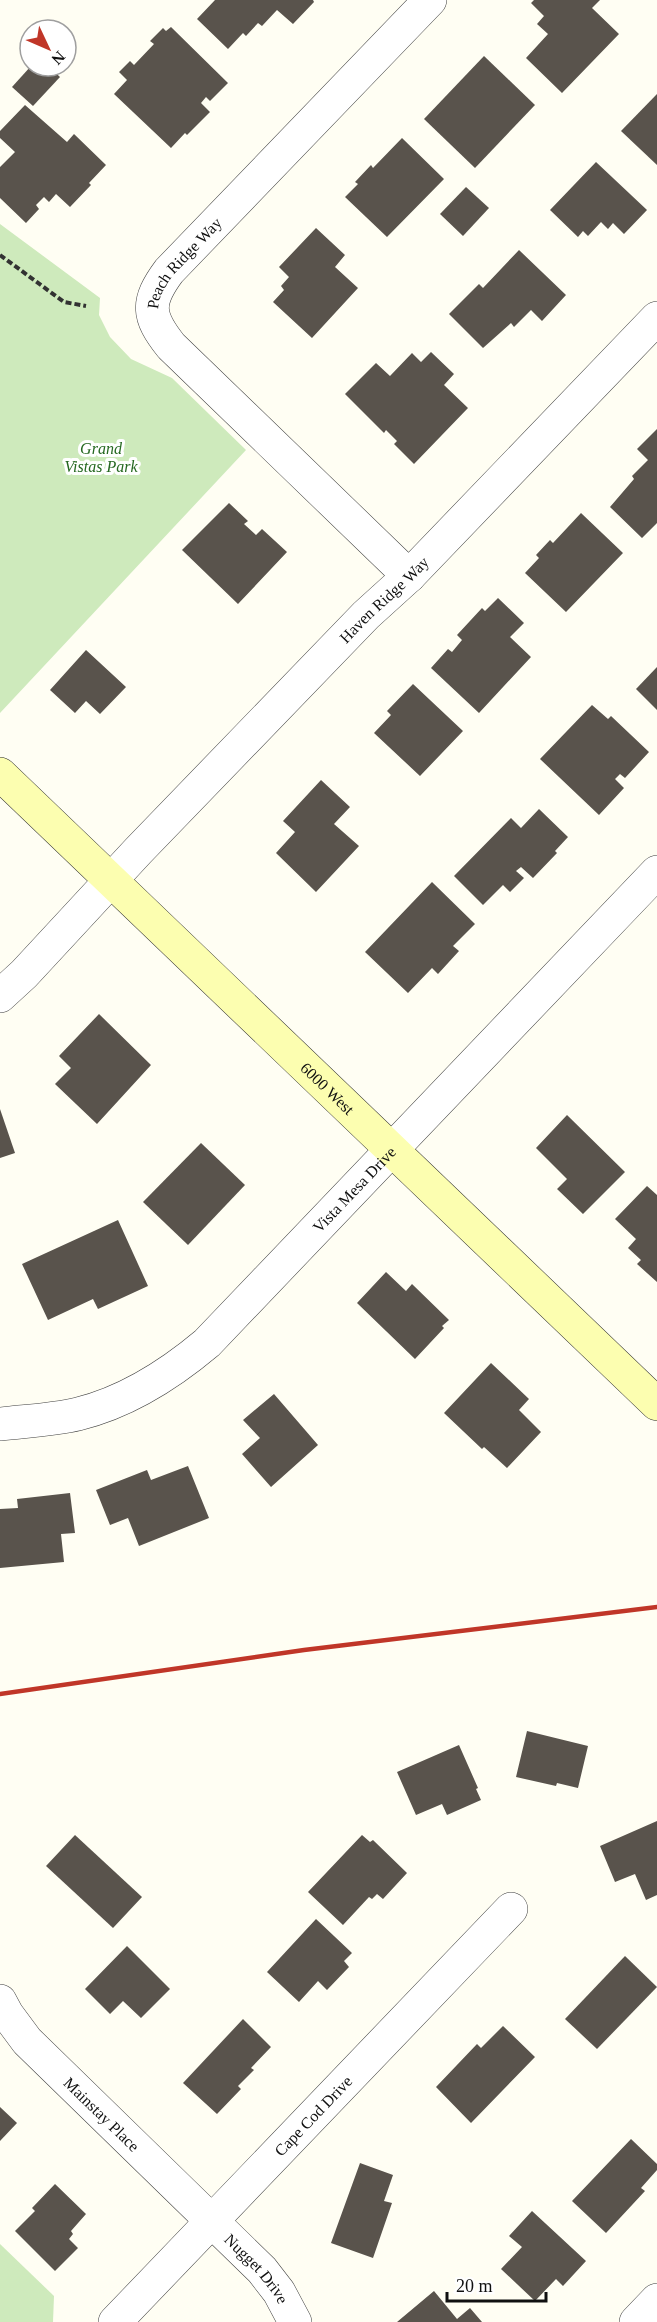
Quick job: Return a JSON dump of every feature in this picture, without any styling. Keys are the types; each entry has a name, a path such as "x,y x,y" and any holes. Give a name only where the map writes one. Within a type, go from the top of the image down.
{"street":[{"name":"Peach Ridge Way","path":"410,576 171,346 155,323 151,310 154,295 169,272 429,0"},
{"name":"Haven Ridge Way","path":"0,996 24,974 366,615 410,576 657,318"},
{"name":"6000 West","path":"0,774 657,1404"},
{"name":"Vista Mesa Drive","path":"0,1424 69,1415 106,1405 142,1388 184,1362 207,1343 657,872"},
{"name":"Cape Cod Drive","path":"115,2322 511,1909"},
{"name":"Mainstay Place","path":"0,2001 16,2028 27,2041 212,2220"},
{"name":"Nugget Drive","path":"212,2220 262,2270 279,2292 295,2322"},
{"path":"636,2322 657,2300"}],"path":[{"path":"0,255 64,302 86,306"}],"green space":[{"name":"Grand Vistas Park","path":"0,224 100,298 99,315 110,337 131,359 172,378 246,450 0,713"},
{"path":"0,2244 54,2296 53,2322 0,2322"}],"building":[{"path":"215,0 313,0 314,2 293,24 277,10 262,26 258,23 246,36 243,33 228,49 197,19"},
{"path":"534,0 600,0 592,8 619,34 562,93 526,58 548,34 537,24 544,16 531,3"},
{"path":"171,27 228,83 210,101 206,97 201,103 210,112 171,148 114,94 127,80 119,72 130,61 134,65 154,44 150,41 163,28 166,31"},
{"path":"484,56 535,105 475,168 424,119"},
{"path":"20,78 59,78 33,106 12,87"},
{"path":"657,94 657,165 621,131"},
{"path":"25,105 67,142 74,134 106,165 70,207 56,194 49,202 44,197 36,205 39,209 26,223 0,198 0,167 15,152 0,138 0,131"},
{"path":"402,138 444,179 387,237 345,197 358,184 355,182 371,165 373,168"},
{"path":"596,162 647,210 624,234 613,223 608,229 601,222 588,236 583,231 578,237 550,210"},
{"path":"466,187 489,208 463,236 440,214"},
{"path":"316,228 345,255 335,267 358,288 312,338 273,302 284,290 281,286 289,277 279,267"},
{"path":"519,250 566,295 542,321 531,310 514,327 511,323 483,348 449,314 479,284 483,288"},
{"path":"431,352 454,374 444,385 468,408 414,464 394,444 397,441 386,430 384,433 345,394 376,363 390,376 412,353 421,362"},
{"path":"657,429 657,523 642,538 610,507 634,479 632,476 648,460 637,449"},
{"path":"229,503 248,521 244,524 256,535 262,529 287,552 238,604 182,550"},
{"path":"581,513 623,553 566,612 525,573 539,558 536,555 550,540 553,543"},
{"path":"498,598 524,623 510,637 531,657 479,713 431,668 448,649 452,652 462,640 457,635 482,608 485,611"},
{"path":"86,650 126,687 100,714 86,701 75,713 50,690"},
{"path":"657,667 657,710 636,689"},
{"path":"413,684 463,731 420,776 374,733 391,715 387,711"},
{"path":"592,705 608,719 611,716 649,752 625,778 620,774 615,779 624,788 599,815 540,759"},
{"path":"321,780 350,807 334,824 359,846 316,892 276,853 295,832 283,821"},
{"path":"539,809 568,837 555,851 557,853 533,878 521,867 516,871 524,878 510,892 503,885 483,905 454,876 511,818 521,828"},
{"path":"432,882 475,924 453,946 459,951 438,974 432,968 408,993 365,952"},
{"path":"99,1014 151,1065 97,1124 55,1084 71,1068 59,1056"},
{"path":"0,1109 15,1153 0,1158"},
{"path":"567,1115 625,1172 583,1214 557,1189 567,1179 536,1148"},
{"path":"201,1143 245,1185 188,1245 143,1202"},
{"path":"647,1186 657,1195 657,1282 637,1264 641,1260 628,1248 636,1239 615,1219"},
{"path":"118,1220 148,1286 98,1309 93,1299 48,1320 22,1264"},
{"path":"386,1272 406,1291 412,1284 449,1320 415,1359 357,1303"},
{"path":"491,1363 529,1399 519,1410 541,1432 507,1468 484,1447 482,1449 444,1413"},
{"path":"274,1394 318,1445 271,1487 242,1454 260,1438 243,1420"},
{"path":"188,1466 209,1518 139,1546 128,1518 110,1525 96,1490 147,1470 151,1480"},
{"path":"70,1493 75,1533 61,1534 64,1562 0,1568 0,1509 18,1508 17,1499"},
{"path":"527,1731 588,1746 578,1788 557,1783 556,1786 516,1777"},
{"path":"459,1745 481,1800 447,1815 442,1804 416,1815 397,1772"},
{"path":"657,1821 657,1895 646,1900 635,1874 615,1882 600,1846"},
{"path":"75,1835 142,1897 113,1928 46,1866"},
{"path":"362,1835 370,1842 373,1840 407,1873 383,1899 377,1894 372,1899 369,1897 343,1925 308,1892"},
{"path":"316,1919 352,1953 344,1961 349,1967 327,1990 318,1981 299,2002 267,1972"},
{"path":"127,1946 170,1989 141,2018 123,2001 110,2014 85,1989"},
{"path":"625,1956 657,1987 597,2049 565,2019"},
{"path":"243,2019 271,2047 251,2068 254,2070 238,2086 241,2089 217,2114 183,2083"},
{"path":"503,2026 535,2057 471,2123 436,2087 477,2044 481,2048"},
{"path":"0,2107 17,2123 0,2141"},
{"path":"631,2139 657,2164 657,2170 641,2188 645,2191 606,2233 572,2201"},
{"path":"360,2163 393,2175 384,2201 392,2203 373,2258 331,2243"},
{"path":"55,2184 86,2214 71,2231 73,2234 69,2239 78,2248 55,2271 15,2231 35,2211 32,2208"},
{"path":"532,2211 586,2261 563,2286 556,2279 535,2301 501,2269 522,2247 509,2236"},
{"path":"434,2291 457,2319 470,2308 482,2322 397,2322"}],"railway":[{"path":"0,1694 304,1650 657,1607"}]}
